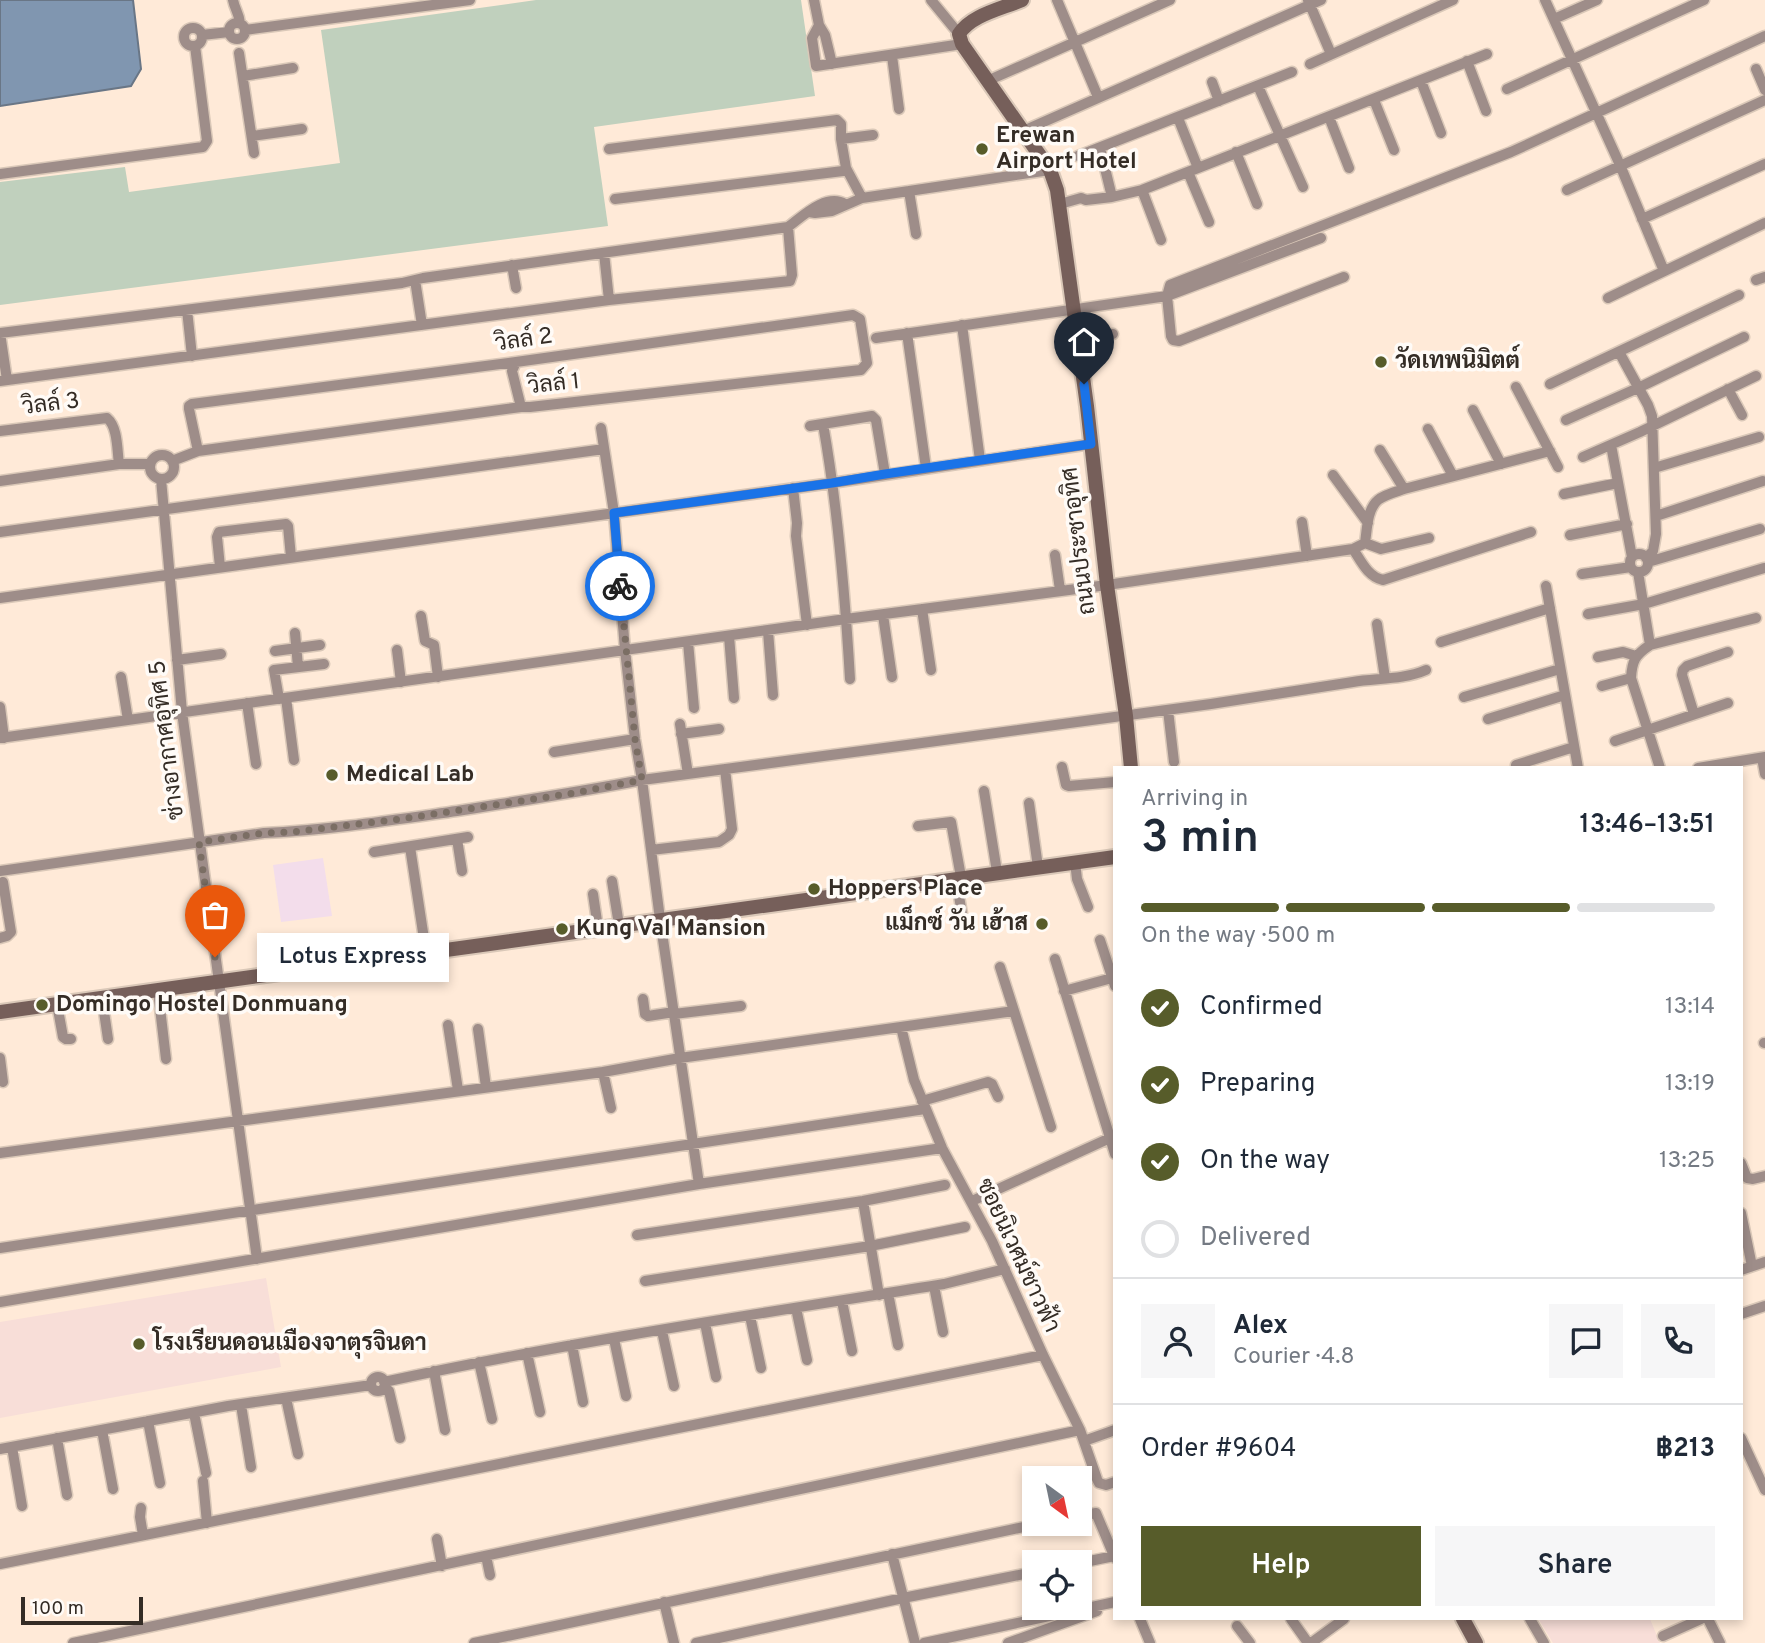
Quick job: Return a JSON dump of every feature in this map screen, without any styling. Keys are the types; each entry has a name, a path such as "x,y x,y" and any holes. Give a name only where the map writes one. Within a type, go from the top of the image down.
{"street":[{"path":"202,35 437,2 470,0"},
{"path":"814,0 818,25 825,35 832,64"},
{"path":"932,0 960,39"},
{"path":"960,39 964,27 1021,0"},
{"path":"1057,0 1098,97"},
{"path":"987,81 1170,0"},
{"path":"1023,131 1321,0"},
{"path":"1310,64 1454,0"},
{"path":"1545,0 1597,112 1664,271"},
{"path":"1554,19 1597,0"},
{"path":"1507,89 1704,0"},
{"path":"1309,3 1331,54"},
{"path":"234,4 232,13 243,50 239,53 254,153"},
{"path":"818,25 812,37 816,66 892,56 960,39"},
{"path":"195,28 201,32 201,42 195,46 186,42 186,32 189,29 195,28"},
{"path":"1344,277 1176,341 1171,336 1167,296 1170,285 1461,173 1765,36"},
{"name":"ถนนประชาอุทิศ","path":"960,39 1050,170 1064,203 1074,308 1131,766"},
{"path":"0,174 203,147 207,141 195,46"},
{"path":"1064,203 1083,204 1086,200 1142,190 1487,54"},
{"path":"892,56 899,109"},
{"path":"1467,61 1486,111"},
{"path":"243,76 293,68"},
{"path":"1756,69 1765,90"},
{"path":"1078,156 1292,72"},
{"path":"1421,81 1441,133"},
{"path":"1212,82 1219,101"},
{"path":"1258,86 1303,187"},
{"path":"1374,100 1394,150"},
{"path":"1567,190 1765,100"},
{"path":"1329,117 1349,168"},
{"path":"1178,118 1198,168"},
{"path":"609,149 837,120 841,124 846,168 862,198"},
{"path":"251,136 302,129"},
{"path":"841,139 873,135"},
{"path":"1100,148 1112,197"},
{"path":"1236,152 1257,204"},
{"path":"1642,219 1765,164"},
{"path":"615,199 843,171 846,168"},
{"path":"788,227 792,275 789,282 609,300 3,381 0,333 402,283 788,227 814,206 839,201 845,204 862,198 1050,170"},
{"path":"1188,172 1209,222"},
{"path":"1142,190 1161,240"},
{"path":"909,191 916,234"},
{"path":"1608,298 1765,223"},
{"path":"876,338 1167,296 1321,238"},
{"path":"604,253 609,300"},
{"path":"512,265 516,288"},
{"path":"415,279 422,325"},
{"path":"1550,384 1739,295"},
{"path":"187,310 192,356"},
{"name":"วิลล์ 2","path":"198,451 189,410 192,404 853,315 860,319"},
{"name":"วิลล์ 1","path":"172,461 198,451 521,407 861,370 867,363 860,319"},
{"path":"962,325 979,460"},
{"path":"907,333 926,468"},
{"path":"1078,338 1113,334"},
{"path":"1566,420 1744,337"},
{"path":"1581,574 1634,565 1643,571 1655,544 1657,516 1654,425 1648,405 1619,352"},
{"path":"516,362 512,371 521,407"},
{"path":"1583,457 1756,376"},
{"path":"1516,387 1558,467"},
{"path":"1728,389 1742,415"},
{"path":"1474,410 1501,464"},
{"path":"810,426 872,416 876,420 885,474"},
{"name":"วิลล์ 3","path":"0,431 107,418 114,426 119,464"},
{"path":"823,424 832,483 850,679"},
{"path":"601,428 614,513 635,739 699,1184"},
{"path":"1428,429 1453,476"},
{"path":"1654,468 1759,437"},
{"path":"0,598 832,483 1091,444"},
{"path":"1611,445 1650,645"},
{"path":"0,532 604,449"},
{"path":"1380,450 1404,489"},
{"path":"1365,543 1375,503 1381,498 1404,489 1550,451"},
{"path":"160,455 165,455 172,461 174,470 165,479 161,479 153,476 150,464 160,455"},
{"path":"0,481 119,464 150,464"},
{"path":"1333,475 1368,523"},
{"name":"ช่างอากาศอุทิศ 5","path":"161,479 182,712 257,1259"},
{"path":"1657,516 1763,481"},
{"path":"1564,494 1618,483"},
{"path":"793,488 807,625"},
{"path":"1302,522 1307,556"},
{"path":"220,567 217,537 219,532 286,524 291,557"},
{"path":"1570,535 1627,524"},
{"path":"1647,560 1760,529"},
{"path":"1353,549 1368,572 1376,579 1383,580 1531,532"},
{"path":"0,707 2,738 846,619 1107,585 1353,549 1365,543 1381,549 1429,538"},
{"path":"1055,555 1060,590"},
{"path":"1634,565 1637,555 1642,555 1647,560"},
{"path":"1588,614 1643,604 1764,569"},
{"path":"1546,586 1578,766"},
{"path":"1441,642 1550,608"},
{"path":"922,610 931,670"},
{"path":"883,615 892,677"},
{"path":"421,616 425,641 433,645 438,677"},
{"path":"1659,766 1631,678 1636,656 1650,645 1756,618"},
{"path":"1377,624 1385,678"},
{"path":"768,631 773,695"},
{"path":"295,633 298,667"},
{"path":"729,636 734,698"},
{"path":"688,642 694,708"},
{"path":"275,651 320,645"},
{"path":"397,650 401,682"},
{"path":"1598,657 1623,652 1636,656"},
{"path":"1695,714 1682,675 1683,670 1687,666 1728,652"},
{"path":"177,660 221,653"},
{"path":"294,761 274,670 324,664"},
{"path":"1464,697 1560,669"},
{"path":"0,938 11,932 2,876 199,842 408,818 642,780 1405,677 1426,670"},
{"path":"121,677 128,720"},
{"path":"1602,686 1631,678"},
{"path":"1488,719 1565,695"},
{"path":"247,703 256,764"},
{"path":"1615,741 1728,704"},
{"path":"1168,710 1174,762"},
{"path":"688,774 680,729 719,730"},
{"path":"554,752 635,739"},
{"path":"1516,765 1574,747"},
{"path":"1710,766 1763,757 1765,774"},
{"path":"1062,768 1066,785 1069,786 1113,782"},
{"path":"651,850 719,842 729,835 732,829 725,769"},
{"path":"984,791 997,872"},
{"path":"1029,803 1038,867"},
{"path":"918,826 951,822 964,926"},
{"path":"374,852 468,837"},
{"path":"457,839 462,871"},
{"path":"410,847 426,952"},
{"path":"0,1012 1113,857"},
{"path":"1075,862 1077,879 1088,907"},
{"path":"612,881 619,925"},
{"path":"593,894 598,928"},
{"path":"1100,940 1113,979"},
{"path":"1055,959 1113,1148"},
{"path":"1000,967 1051,1127"},
{"path":"1064,991 1113,982"},
{"path":"158,991 166,1059"},
{"path":"102,998 108,1039"},
{"path":"643,999 645,1014 648,1016 741,1006"},
{"path":"57,1004 63,1037 66,1040 71,1039"},
{"path":"0,1153 603,1072 680,1058 1014,1011"},
{"path":"448,1025 458,1090"},
{"name":"ซอยนิเวศม์ชาวฟ้า","path":"901,1027 914,1080 942,1148 972,1201 1005,1269 1080,1430 1099,1483 1106,1485 1113,1483"},
{"path":"478,1029 486,1087"},
{"path":"0,1058 4,1082"},
{"path":"603,1072 611,1108"},
{"path":"0,1248 693,1144 924,1105 988,1082 992,1084 998,1097"},
{"path":"972,1201 1110,1138"},
{"path":"0,1302 699,1184 942,1148"},
{"path":"1743,1168 1747,1178 1765,1176"},
{"path":"636,1235 863,1201 945,1185"},
{"path":"863,1201 870,1246 898,1345"},
{"path":"1743,1224 1752,1266"},
{"path":"645,1280 870,1246 965,1227"},
{"path":"1743,1269 1765,1262"},
{"path":"384,1384 434,1371 527,1353 934,1286 1005,1269"},
{"path":"934,1286 943,1332"},
{"path":"842,1301 852,1350"},
{"path":"1743,1313 1765,1306"},
{"path":"796,1308 807,1360"},
{"path":"750,1316 761,1368"},
{"path":"705,1323 716,1377"},
{"path":"662,1331 674,1386"},
{"path":"614,1339 626,1396"},
{"path":"572,1345 583,1402"},
{"path":"527,1353 540,1412"},
{"path":"0,1564 1043,1355"},
{"path":"479,1362 492,1419"},
{"path":"434,1371 445,1430"},
{"path":"0,1449 194,1413 371,1385 374,1378 382,1379 389,1391 400,1438"},
{"path":"286,1398 298,1454"},
{"path":"241,1405 251,1467"},
{"path":"194,1413 205,1477 207,1523"},
{"path":"148,1421 160,1483"},
{"path":"103,1430 113,1489"},
{"path":"73,1643 1080,1430"},
{"path":"1084,1441 1113,1431"},
{"path":"57,1438 67,1495"},
{"path":"1743,1442 1765,1490"},
{"path":"12,1447 22,1506"},
{"path":"141,1507 143,1535"},
{"path":"1092,1514 1096,1513 1113,1555"},
{"path":"474,1643 1022,1527"},
{"path":"437,1539 442,1566"},
{"path":"892,1554 915,1643"},
{"path":"486,1556 490,1575"},
{"path":"1092,1561 1113,1557"},
{"path":"696,1643 1022,1574"},
{"path":"664,1602 674,1643"},
{"path":"924,1643 1113,1603"},
{"path":"1008,1643 1113,1604"},
{"path":"1140,1620 1150,1643"},
{"path":"1292,1620 1310,1643 1343,1620"},
{"path":"1464,1620 1476,1643"},
{"path":"1531,1620 1544,1643"},
{"path":"1663,1636 1699,1620"},
{"path":"1708,1620 1720,1643"},
{"path":"1237,1626 1250,1643"}],"shaded area":[{"path":"323,858 332,916 281,922 273,865"},
{"name":"โรงเรียนดอนเมืองจาตุรจินดา","path":"266,1278 281,1367 0,1418 0,1322"},
{"path":"1539,1620 1650,1620 1660,1643 1553,1643"}],"green space":[{"path":"536,0 801,0 815,96 594,127 608,226 0,305 0,182 125,167 129,192 340,163 321,30"}],"water":[{"path":"0,0 133,0 141,69 131,86 0,106"}],"way so far":[{"path":"215,957 199,842 408,818 642,780 635,739 620,586"}],"place":[{"name":"Erewan Airport Hotel","path":"982,149"},
{"name":"วัดเทพนิมิตต์","path":"1381,362"},
{"name":"Medical Lab","path":"332,775"},
{"name":"Hoppers Place","path":"814,889"},
{"name":"แม็กซ์ วัน เฮ้าส","path":"1042,924"},
{"name":"Kung Val Mansion","path":"562,929"},
{"name":"Lotus Express","path":"215,957"},
{"name":"Domingo Hostel Donmuang","path":"42,1005"},
{"name":"โรงเรียนดอนเมืองจาตุรจินดา","path":"139,1344"}],"route":[{"path":"620,586 614,513 1091,444 1084,384"}]}
